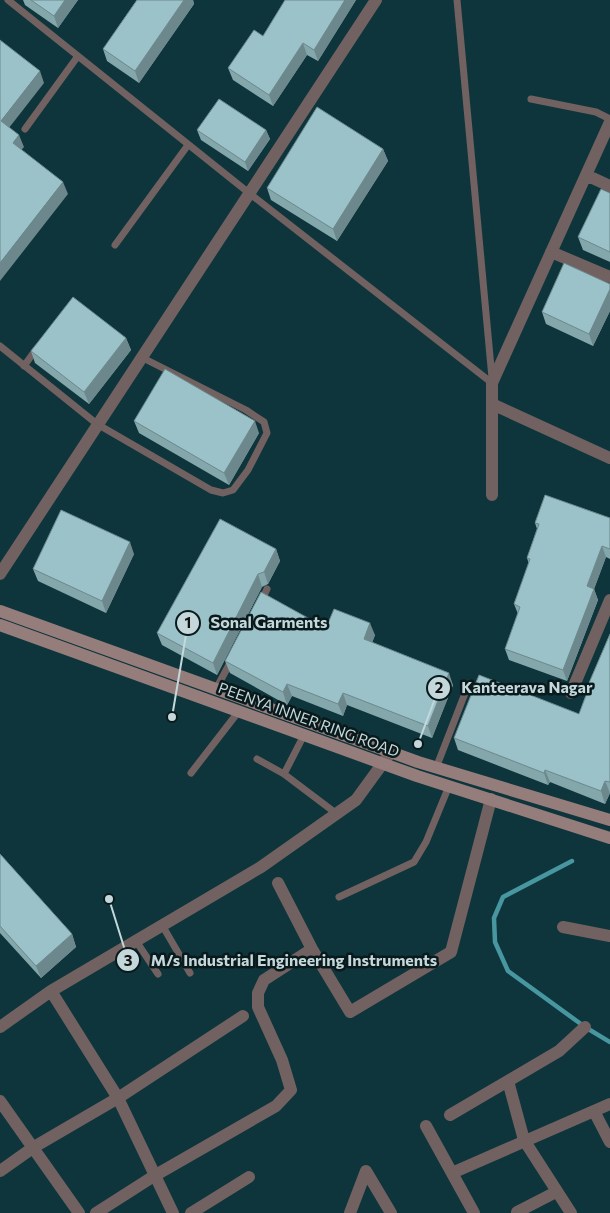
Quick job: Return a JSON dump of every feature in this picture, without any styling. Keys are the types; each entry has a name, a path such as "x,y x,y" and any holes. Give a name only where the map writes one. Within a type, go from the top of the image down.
{"main road":[{"name":"PEENYA INNER RING ROAD","path":"0,611 436,768 610,820"},
{"name":"PEENYA INNER RING ROAD","path":"0,625 384,764 610,838"}],"street":[{"path":"0,574 376,0"},
{"path":"492,495 492,383 610,121"},
{"path":"586,175 610,186"},
{"path":"551,252 610,278"},
{"path":"492,404 610,458"},
{"path":"571,693 610,600"},
{"path":"0,1027 51,991 261,867 337,814 356,800 384,764 390,752"},
{"path":"278,884 312,949 350,1012 452,952 491,799"},
{"path":"563,927 610,936"},
{"path":"96,1213 154,1176 276,1106 291,1090 282,1060 258,1007 258,993 264,980 312,949"},
{"path":"51,991 118,1098 173,1213"},
{"path":"0,1171 34,1147 118,1098 243,1016"},
{"path":"450,1115 559,1051 585,1027"},
{"path":"508,1081 524,1140 571,1213"},
{"path":"0,1101 80,1213"},
{"path":"452,1173 610,1104"},
{"path":"594,1111 610,1142"},
{"path":"426,1126 474,1213"},
{"path":"350,1213 366,1171 391,1213"},
{"path":"191,1213 249,1176"},
{"path":"517,1212 556,1192"}],"lane":[{"path":"8,0 188,145 492,383"},
{"path":"457,0 492,383"},
{"path":"25,129 78,56"},
{"path":"531,99 596,112 610,121"},
{"path":"115,245 188,145"},
{"path":"24,366 40,343"},
{"path":"0,346 97,424 211,490 223,493 233,490 248,470 267,433 264,422 246,410 141,357"},
{"path":"259,606 267,589"},
{"path":"216,689 233,656"},
{"path":"436,768 469,683"},
{"path":"191,774 239,711"},
{"path":"284,774 304,735"},
{"path":"257,759 284,774 337,814"},
{"path":"339,897 414,862 426,842 449,786"},
{"path":"162,925 190,973"},
{"path":"136,941 158,974"}],"building":[{"path":"31,0 65,0 54,16"},
{"path":"137,0 184,0 135,71 103,49"},
{"path":"285,0 345,0 314,50 303,43 269,95 228,68 254,30 263,36"},
{"path":"0,40 40,71 1,121 19,135 13,143 63,182 0,263"},
{"path":"219,99 266,130 245,162 197,130"},
{"path":"317,107 383,149 333,229 267,188"},
{"path":"601,189 610,193 610,252 578,237"},
{"path":"564,263 610,284 610,289 589,334 542,312"},
{"path":"73,297 126,338 84,392 31,351"},
{"path":"165,369 255,421 224,473 134,421"},
{"path":"545,495 610,518 610,549 602,546 587,586 594,589 563,670 505,649 520,607 514,604 530,559 527,558 539,524 535,523"},
{"path":"61,510 130,542 102,601 33,569"},
{"path":"220,519 276,549 264,572 258,574 213,663 157,633"},
{"path":"261,592 326,628 334,609 370,623 364,639 449,673 428,726 343,693 338,704 287,684 283,692 225,661"},
{"path":"610,634 610,782 605,781 601,791 545,770 544,773 454,738 479,675 579,714 588,690 586,690"},
{"path":"0,854 72,934 36,966 0,926"}],"waterway":[{"path":"572,861 503,897 494,918 495,942 508,971 585,1027 610,1042"}],"place":[{"name":"Sonal Garments","path":"172,717"},
{"name":"Kanteerava Nagar","path":"418,744"},
{"name":"M/s Industrial Engineering Instruments","path":"109,899"}]}
